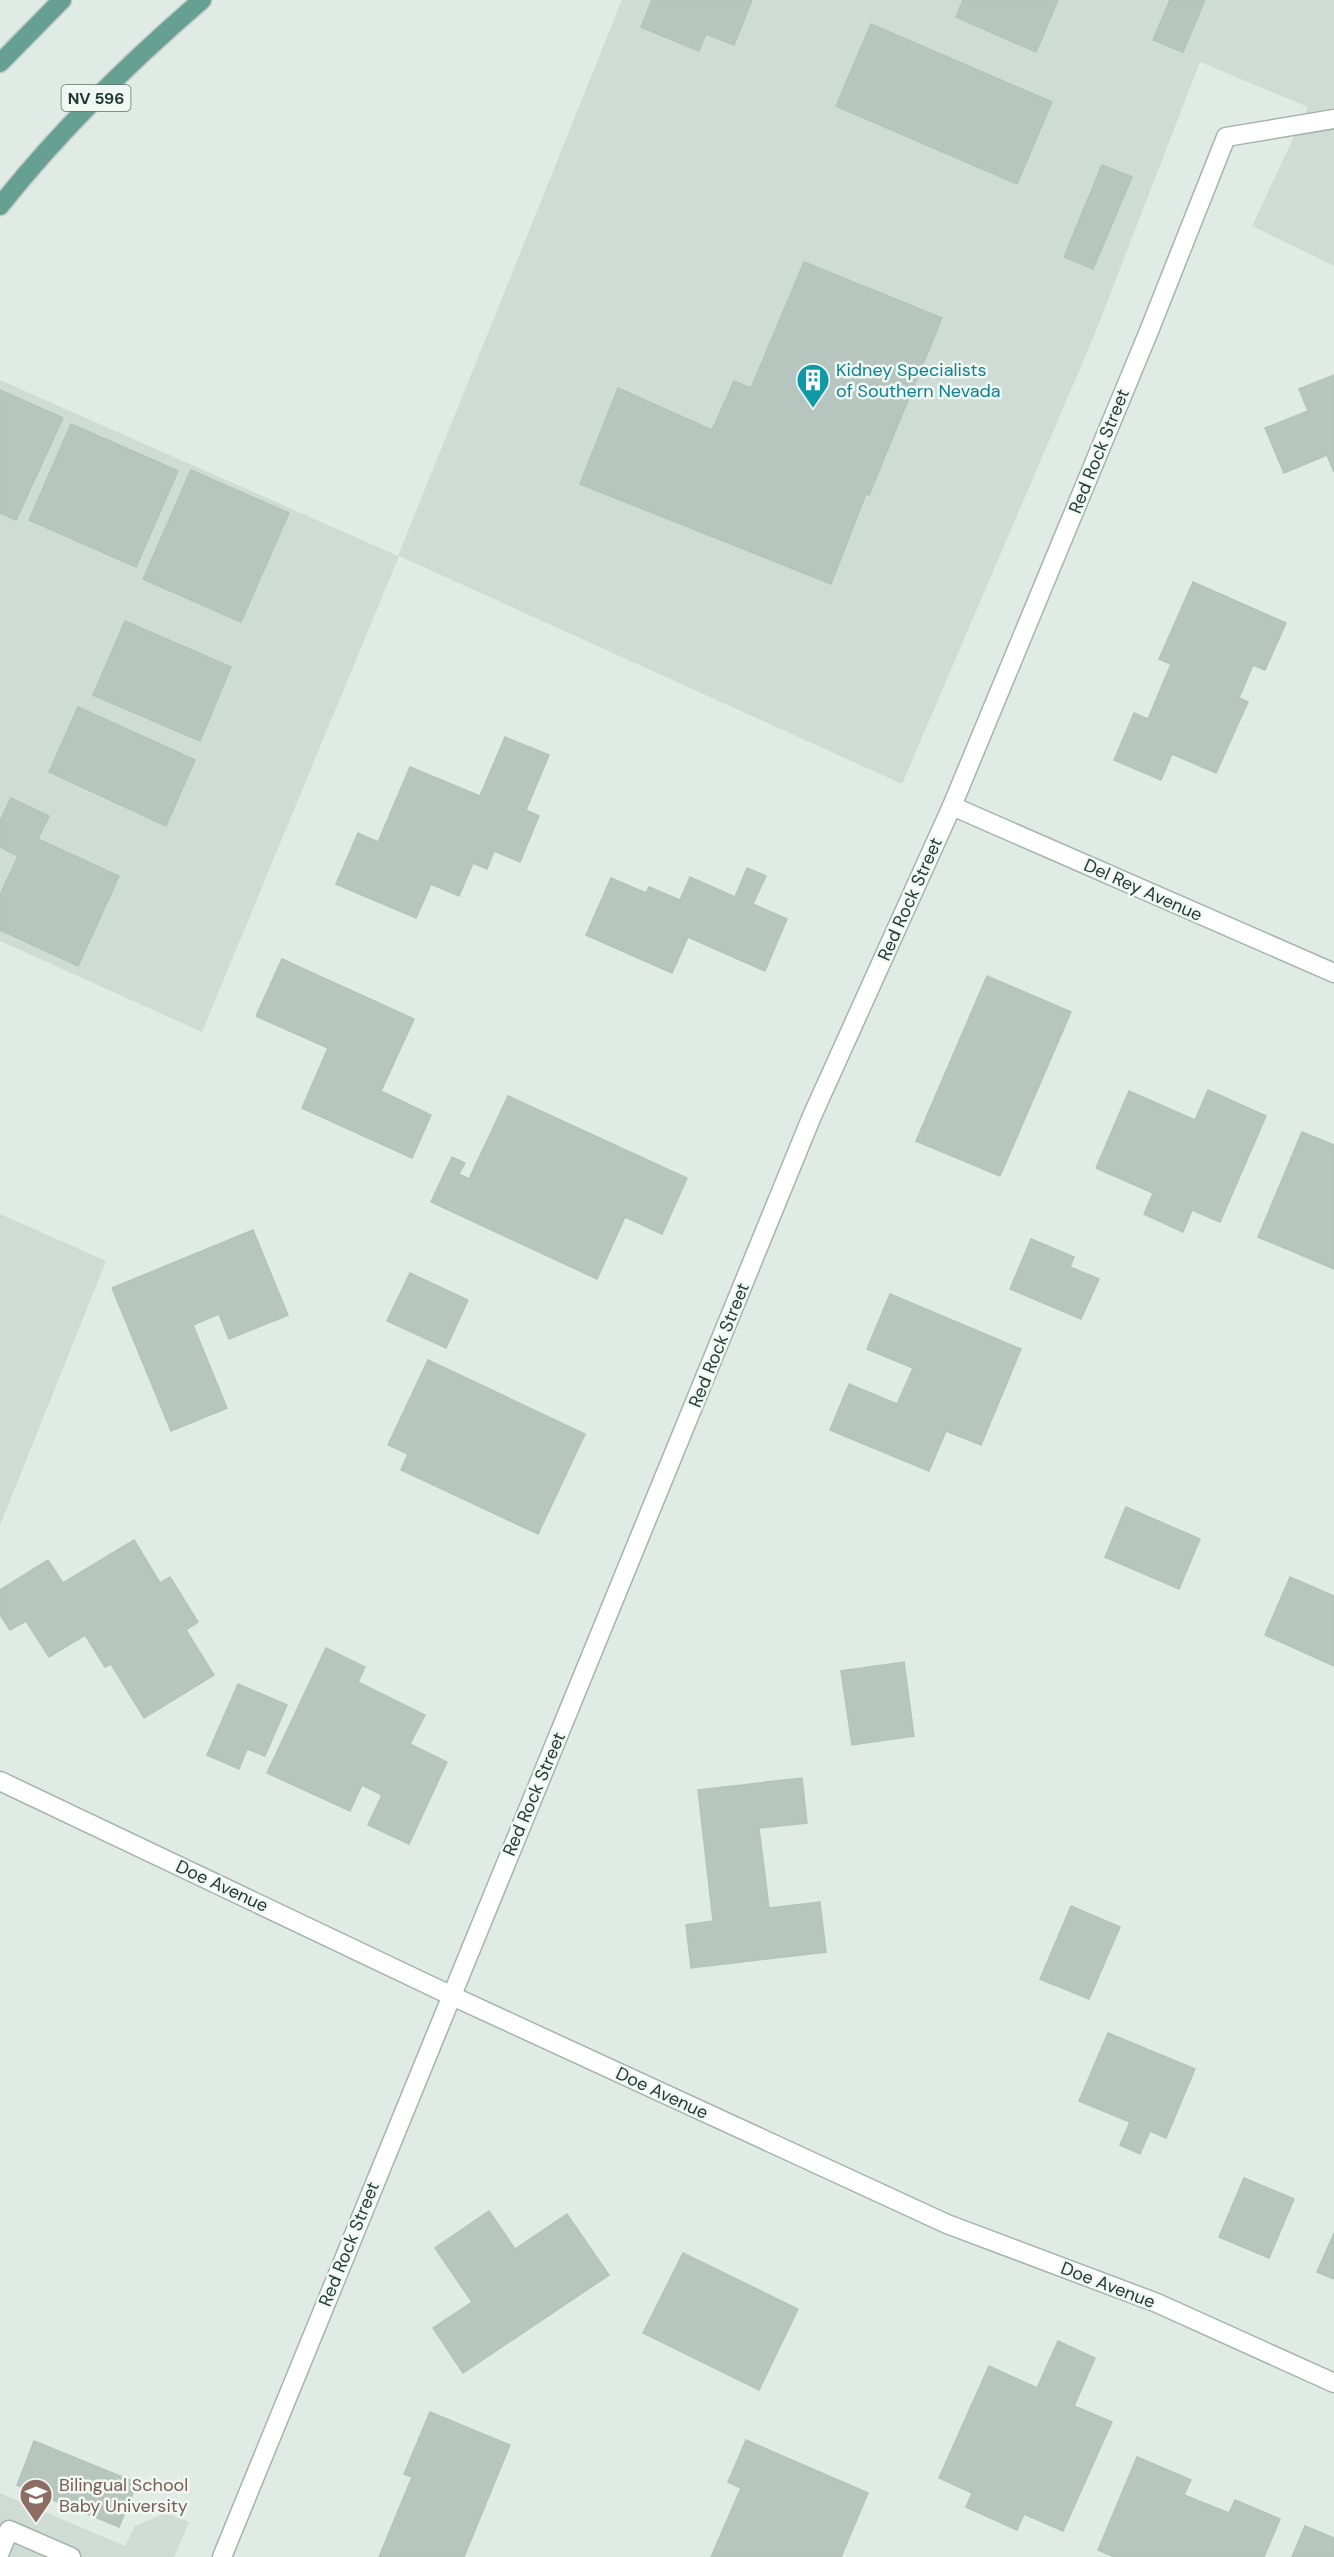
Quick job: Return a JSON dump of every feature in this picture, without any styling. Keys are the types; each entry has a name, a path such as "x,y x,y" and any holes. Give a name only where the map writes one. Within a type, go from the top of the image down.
{"main road":[{"path":"0,63 63,0"},
{"name":"NV 596","path":"0,206 79,114 148,46 202,0"}],"street":[{"name":"Red Rock Street","path":"222,2557 450,1995 812,1116 952,806 1145,342 1226,137 1334,119"},
{"name":"Del Rey Avenue","path":"952,806 1334,973"},
{"name":"Doe Avenue","path":"0,1781 450,1995 947,2224 1157,2303 1334,2383"},
{"path":"0,2552 9,2530 71,2557"}],"shaded area":[{"path":"622,0 1334,0 1334,266 1252,226 1308,107 1200,62 1094,336 902,784 399,556 202,1032 0,941 0,380 398,556"},
{"path":"0,1214 106,1261 0,1525"},
{"name":"Bilingual School Baby University","path":"0,2493 125,2546 135,2526 166,2513 189,2522 174,2557 0,2557"}],"building":[{"path":"652,0 752,0 734,45 706,34 699,51 641,27"},
{"path":"963,0 1058,0 1036,52 956,17"},
{"path":"1170,0 1205,0 1183,52 1153,40"},
{"path":"871,24 1052,102 1017,184 836,106"},
{"path":"1102,165 1132,177 1093,269 1064,257"},
{"name":"Kidney Specialists of Southern Nevada","path":"804,262 942,318 869,495 866,494 831,584 580,484 618,388 712,430 734,381 751,388"},
{"path":"1334,375 1334,472 1327,455 1284,473 1265,428 1308,411 1299,389"},
{"path":"0,390 63,418 16,520 0,513"},
{"path":"71,424 178,471 136,567 29,520"},
{"path":"191,470 289,513 241,622 143,579"},
{"path":"1193,582 1286,623 1265,670 1253,665 1239,698 1248,702 1216,773 1172,754 1161,780 1114,760 1134,713 1148,719 1171,664 1159,659"},
{"path":"125,621 231,667 200,741 93,695"},
{"path":"78,707 195,760 166,826 49,772"},
{"path":"505,737 549,755 526,810 539,816 520,862 494,851 487,869 473,863 459,896 431,884 416,918 336,884 358,833 378,842 410,767 480,796"},
{"path":"11,798 49,816 38,839 119,876 78,966 0,930 0,895 18,856 0,847 0,821"},
{"path":"747,868 766,876 753,904 787,919 765,971 688,937 672,973 586,935 611,878 646,893 649,887 680,900 690,877 735,897"},
{"path":"282,959 414,1019 381,1091 431,1115 412,1158 302,1108 328,1048 256,1016"},
{"path":"987,976 1071,1012 1000,1176 916,1141"},
{"path":"1208,1090 1266,1116 1220,1222 1192,1210 1183,1232 1144,1214 1153,1193 1096,1168 1129,1091 1195,1120"},
{"path":"508,1096 687,1178 662,1234 625,1217 597,1279 431,1202 452,1157 465,1163 459,1174 469,1179"},
{"path":"1302,1132 1334,1145 1334,1269 1258,1237"},
{"path":"253,1230 288,1315 229,1339 219,1314 193,1325 227,1408 171,1431 112,1288"},
{"path":"1031,1239 1074,1257 1070,1267 1099,1279 1081,1319 1010,1289"},
{"path":"410,1273 468,1300 446,1348 387,1321"},
{"path":"890,1294 1021,1349 981,1445 946,1431 929,1471 830,1430 849,1384 897,1404 913,1368 867,1349"},
{"path":"428,1360 585,1434 538,1534 401,1470 408,1454 388,1445"},
{"path":"1126,1507 1200,1539 1179,1589 1105,1557"},
{"path":"134,1540 160,1583 170,1577 198,1622 186,1630 214,1675 144,1718 111,1664 105,1667 85,1635 49,1657 26,1621 10,1630 0,1615 0,1590 48,1560 63,1583"},
{"path":"1290,1577 1334,1596 1334,1666 1265,1635"},
{"path":"326,1648 365,1667 358,1682 425,1715 410,1744 447,1762 409,1844 368,1825 382,1795 362,1785 350,1811 267,1773"},
{"path":"904,1662 914,1736 852,1745 841,1671"},
{"path":"238,1684 287,1705 265,1756 247,1749 239,1769 207,1755"},
{"path":"802,1778 807,1823 759,1828 769,1908 820,1902 826,1952 691,1968 686,1925 713,1921 698,1790"},
{"path":"1071,1906 1120,1927 1089,1999 1040,1979"},
{"path":"1108,2033 1195,2069 1166,2138 1150,2131 1140,2154 1120,2145 1130,2122 1079,2101"},
{"path":"1244,2178 1294,2199 1269,2258 1219,2237"},
{"path":"489,2211 515,2249 567,2214 609,2275 463,2373 433,2328 472,2302 435,2248"},
{"path":"1334,2233 1334,2279 1317,2272"},
{"path":"683,2253 798,2309 759,2390 643,2333"},
{"path":"1058,2341 1095,2358 1074,2406 1112,2422 1063,2531 1024,2514 1017,2530 966,2507 972,2493 939,2478 989,2366 1037,2388"},
{"path":"430,2412 510,2445 464,2557 379,2557 412,2477 404,2474"},
{"path":"746,2440 868,2493 841,2557 711,2557 741,2488 728,2482"},
{"path":"34,2441 137,2483 119,2527 17,2485"},
{"path":"1137,2457 1191,2480 1184,2495 1229,2513 1235,2500 1280,2519 1264,2557 1114,2557 1098,2550"},
{"path":"1305,2526 1334,2538 1334,2557 1292,2557"}],"place":[{"name":"Kidney Specialists of Southern Nevada","path":"813,409"},
{"name":"Bilingual School Baby University","path":"36,2524"}]}
